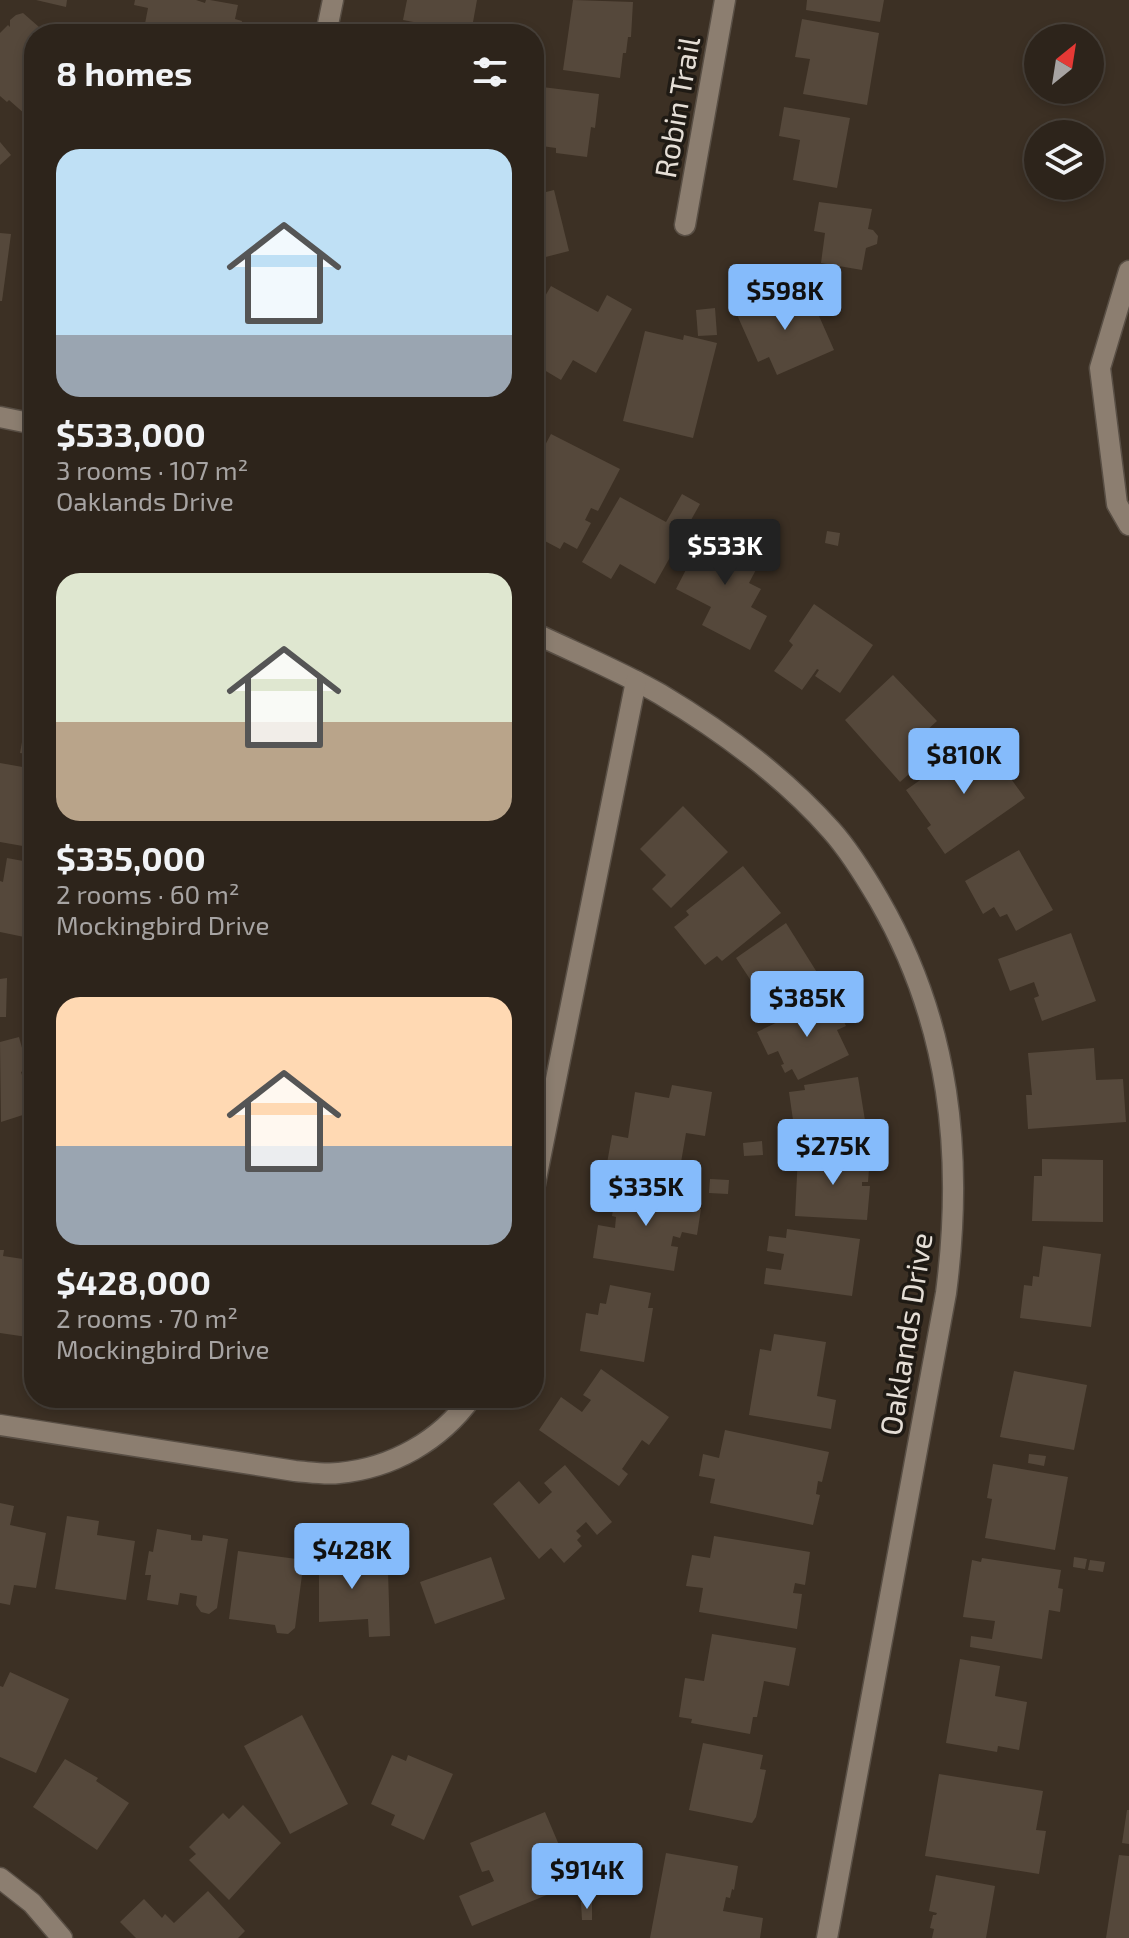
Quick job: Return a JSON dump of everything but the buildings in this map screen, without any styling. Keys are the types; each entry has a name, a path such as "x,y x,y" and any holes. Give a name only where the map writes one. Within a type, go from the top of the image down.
{"street":[{"path":"328,24 333,0"},
{"name":"Robin Trail","path":"685,225 725,0"},
{"path":"1129,271 1100,368 1117,504 1129,525"},
{"path":"0,417 24,422"},
{"name":"Oaklands Drive","path":"544,638 636,681 707,724 751,756 832,831 867,880 897,931 921,985 938,1042 949,1101 954,1170 953,1241 827,1938"},
{"path":"544,1139 636,681"},
{"path":"0,1425 295,1471 337,1474 367,1468 416,1449 464,1408"},
{"path":"0,1878 32,1903 62,1938"}]}
